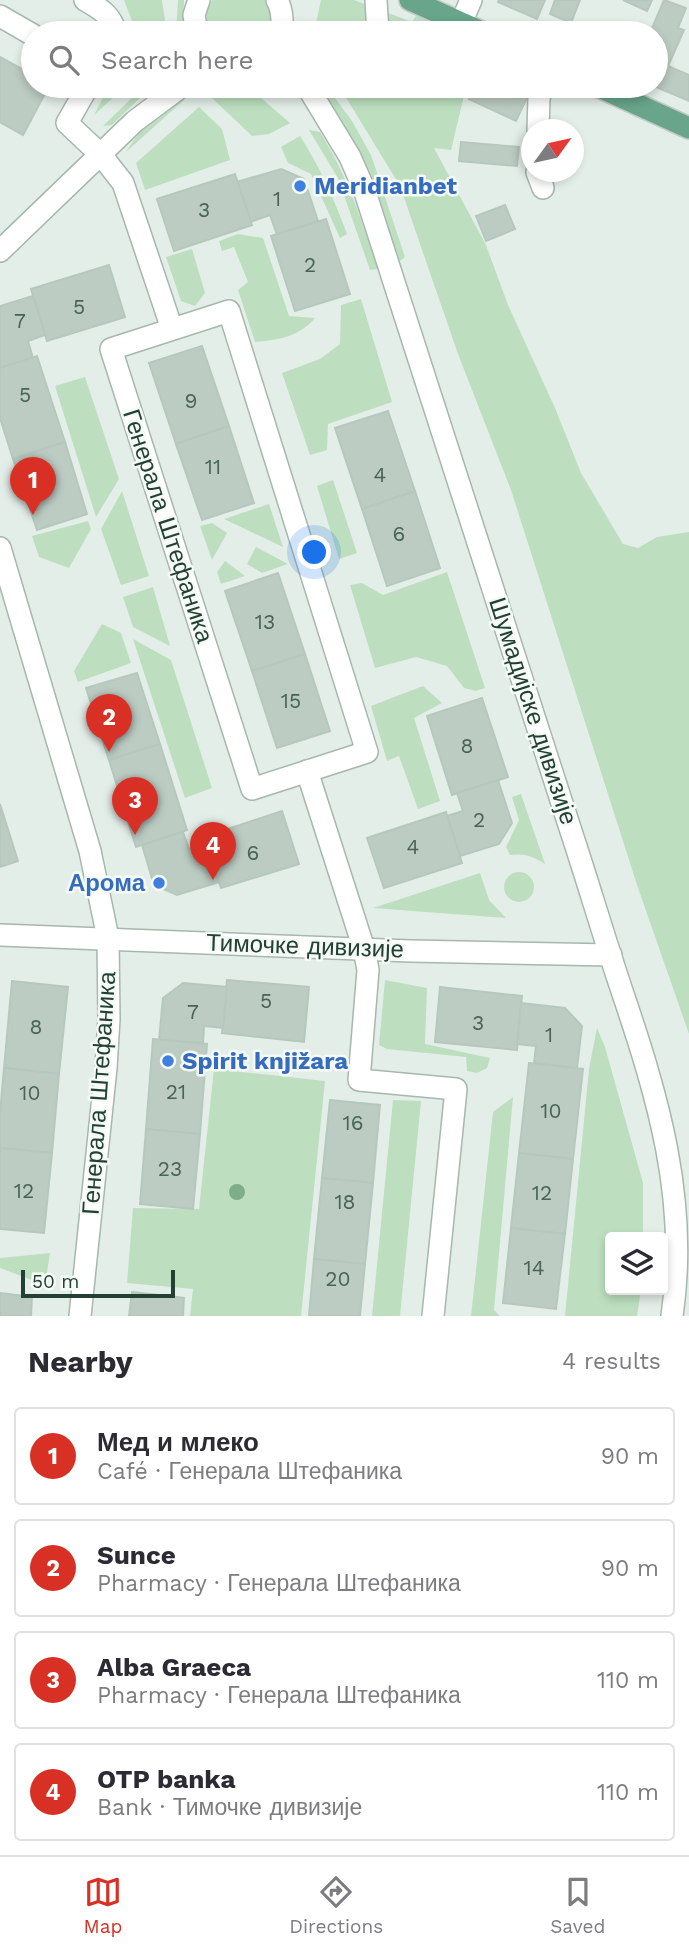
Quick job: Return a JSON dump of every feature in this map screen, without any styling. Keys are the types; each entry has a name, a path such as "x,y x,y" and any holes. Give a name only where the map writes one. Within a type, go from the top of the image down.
{"main road":[{"path":"410,0 457,21"},
{"path":"623,98 689,128"}],"street":[{"path":"85,0 103,10 111,21"},
{"path":"376,0 377,21"},
{"path":"462,21 471,0"},
{"path":"195,21 196,1"},
{"path":"0,16 21,28"},
{"path":"81,98 67,123 101,155 123,183 172,329"},
{"path":"1,247 101,155 135,121 153,98"},
{"path":"135,121 166,98"},
{"name":"Шумадијске дивизије","path":"302,98 327,120"},
{"name":"Шумадијске дивизије","path":"314,98 350,157 364,189 660,1100 677,1173 681,1208 682,1253 679,1290 673,1316"},
{"path":"538,98 538,119"},
{"name":"Генерала Штефаника","path":"229,311 367,752 307,771 252,789 111,349 229,311"},
{"name":"Генерала Штефаника","path":"0,548 90,851 108,938 109,1018 106,1068 80,1316"},
{"path":"307,771 364,949 368,970 359,1080 456,1089 433,1316"},
{"name":"Тимочке дивизије","path":"0,935 611,955"}],"green space":[{"path":"124,0 162,0 165,21 132,21"},
{"path":"178,0 184,0 183,21 177,21"},
{"path":"212,0 268,0 272,8 271,21 207,21 206,14"},
{"path":"321,0 354,0 409,21 317,21"},
{"path":"416,16 427,21 413,21"},
{"path":"103,98 113,98 94,115"},
{"path":"132,98 140,98 112,125 103,126"},
{"path":"212,98 261,98 290,123 269,134 252,136"},
{"path":"324,98 335,98 352,121 371,155 405,257 400,261 363,159"},
{"path":"346,98 464,98 451,150 434,148 486,245 508,305 581,473 623,544 638,548 657,537 689,532 689,1034 637,885 511,490 458,354 400,186"},
{"path":"184,100 126,152 151,121"},
{"path":"199,107 222,129 230,160 145,190 136,163"},
{"path":"309,130 320,132 338,165 378,269 370,270 338,178"},
{"path":"300,136 320,171 342,221 347,234 340,238 311,174 288,163 281,147"},
{"path":"238,234 263,238 289,316 315,318 309,324 280,339 255,342 238,290 248,282 234,247 222,251 219,241"},
{"path":"192,249 205,293 195,306 181,301 166,257"},
{"path":"361,299 392,402 328,424 327,450 310,455 282,373 320,359 340,344 341,305"},
{"path":"85,377 119,479 96,517 55,386"},
{"path":"333,480 357,553 339,559 317,486"},
{"path":"122,491 149,576 121,585 101,529"},
{"path":"269,504 283,547 224,519"},
{"path":"88,521 91,529 69,568 39,557 32,536"},
{"path":"212,523 227,533 212,560 200,526"},
{"path":"256,547 288,564 262,573 247,564"},
{"path":"225,561 245,576 221,584 217,572"},
{"path":"447,572 485,688 476,691 464,688 447,666 416,657 375,668 350,585 362,583 383,595"},
{"path":"153,587 170,646 133,627 123,597"},
{"path":"102,624 121,633 131,663 78,682 74,671"},
{"path":"133,639 171,660 212,788 185,798"},
{"path":"423,686 442,703 414,718 440,801 418,809 399,756 387,761 371,706"},
{"path":"521,794 545,864 528,856 510,855 506,847 519,820 512,797"},
{"path":"519,872 530,876 534,887 530,898 519,902 508,898 504,887 508,876"},
{"path":"480,873 489,900 506,918 373,908"},
{"path":"385,980 427,988 425,1044 490,1058 487,1068 477,1073 467,1071 466,1057 387,1049 379,1045"},
{"path":"597,1028 605,1047 643,1183 643,1232 605,1232 605,1295 640,1295 637,1316 565,1316 589,1069"},
{"path":"214,1069 325,1081 301,1316 190,1316 193,1289 127,1283 133,1208 199,1209"},
{"path":"513,1097 494,1310 500,1316 471,1316 493,1112"},
{"path":"393,1100 421,1101 400,1316 372,1316"},
{"path":"50,1253 45,1285 0,1268 0,1258"}],"building":[{"path":"545,0 537,19 498,2"},
{"path":"555,0 580,0 572,21 550,14"},
{"path":"623,0 652,0 647,11"},
{"path":"664,0 686,8 678,28 684,30 668,66 668,21 655,21"},
{"path":"0,57 21,68 21,98 43,98 23,135 0,122"},
{"path":"668,66 689,75 689,101 668,92"},
{"path":"470,98 527,98 516,121"},
{"path":"461,142 519,147 517,166 459,161"},
{"path":"281,169 304,179 318,221 277,235 270,215 250,222 237,182"},
{"path":"235,174 252,225 174,251 157,199"},
{"path":"505,205 515,229 486,241 476,216"},
{"path":"326,219 350,294 295,311 271,236"},
{"path":"109,265 125,317 47,341 31,289"},
{"path":"33,296 45,335 28,341 33,358 0,368 0,306"},
{"path":"202,346 229,426 176,444 149,363"},
{"path":"37,356 65,442 13,459 0,418 0,368"},
{"path":"388,411 415,491 362,509 335,428"},
{"path":"229,426 254,503 202,520 176,444"},
{"path":"65,442 87,514 37,530 13,459"},
{"path":"415,491 440,568 387,586 362,509"},
{"path":"278,573 305,654 252,671 225,591"},
{"path":"305,654 330,731 277,748 252,671"},
{"path":"137,673 160,744 109,760 86,688"},
{"path":"482,698 508,777 452,795 427,716"},
{"path":"160,744 187,830 136,847 109,760"},
{"path":"498,780 512,823 499,844 460,856 447,816 463,811 457,793"},
{"path":"0,804 18,861 0,867"},
{"path":"282,811 299,864 221,888 204,837"},
{"path":"446,812 462,863 384,888 367,838"},
{"path":"183,832 189,849 206,843 219,882 177,895 154,885 142,845"},
{"path":"227,980 309,987 304,1042 222,1033"},
{"path":"12,981 68,987 59,1074 4,1068"},
{"path":"183,983 227,987 223,1028 204,1026 203,1043 159,1040 163,998"},
{"path":"440,987 522,996 517,1050 435,1042"},
{"path":"521,1003 565,1008 582,1026 577,1068 534,1063 536,1046 517,1044"},
{"path":"153,1039 207,1044 200,1134 146,1129"},
{"path":"529,1063 583,1069 573,1159 519,1153"},
{"path":"4,1068 59,1074 52,1153 0,1148"},
{"path":"330,1100 380,1105 373,1183 322,1178"},
{"path":"146,1129 200,1134 193,1209 140,1204"},
{"path":"0,1148 52,1153 44,1233 0,1229"},
{"path":"519,1153 573,1159 565,1234 511,1228"},
{"path":"322,1178 373,1183 365,1264 314,1259"},
{"path":"511,1228 565,1234 556,1309 503,1303"},
{"path":"314,1259 365,1264 360,1316 309,1316"},
{"path":"132,1292 184,1298 183,1316 129,1316"},
{"path":"0,1293 32,1297 31,1316 0,1316"}],"place":[{"name":"Meridianbet","path":"300,186"},
{"name":"Мед и млеко","path":"33,515"},
{"name":"Sunce","path":"109,752"},
{"name":"Alba Graeca","path":"135,835"},
{"name":"OTP banka","path":"213,880"},
{"name":"Арома","path":"159,883"},
{"name":"Spirit knjižara","path":"168,1061"}]}
